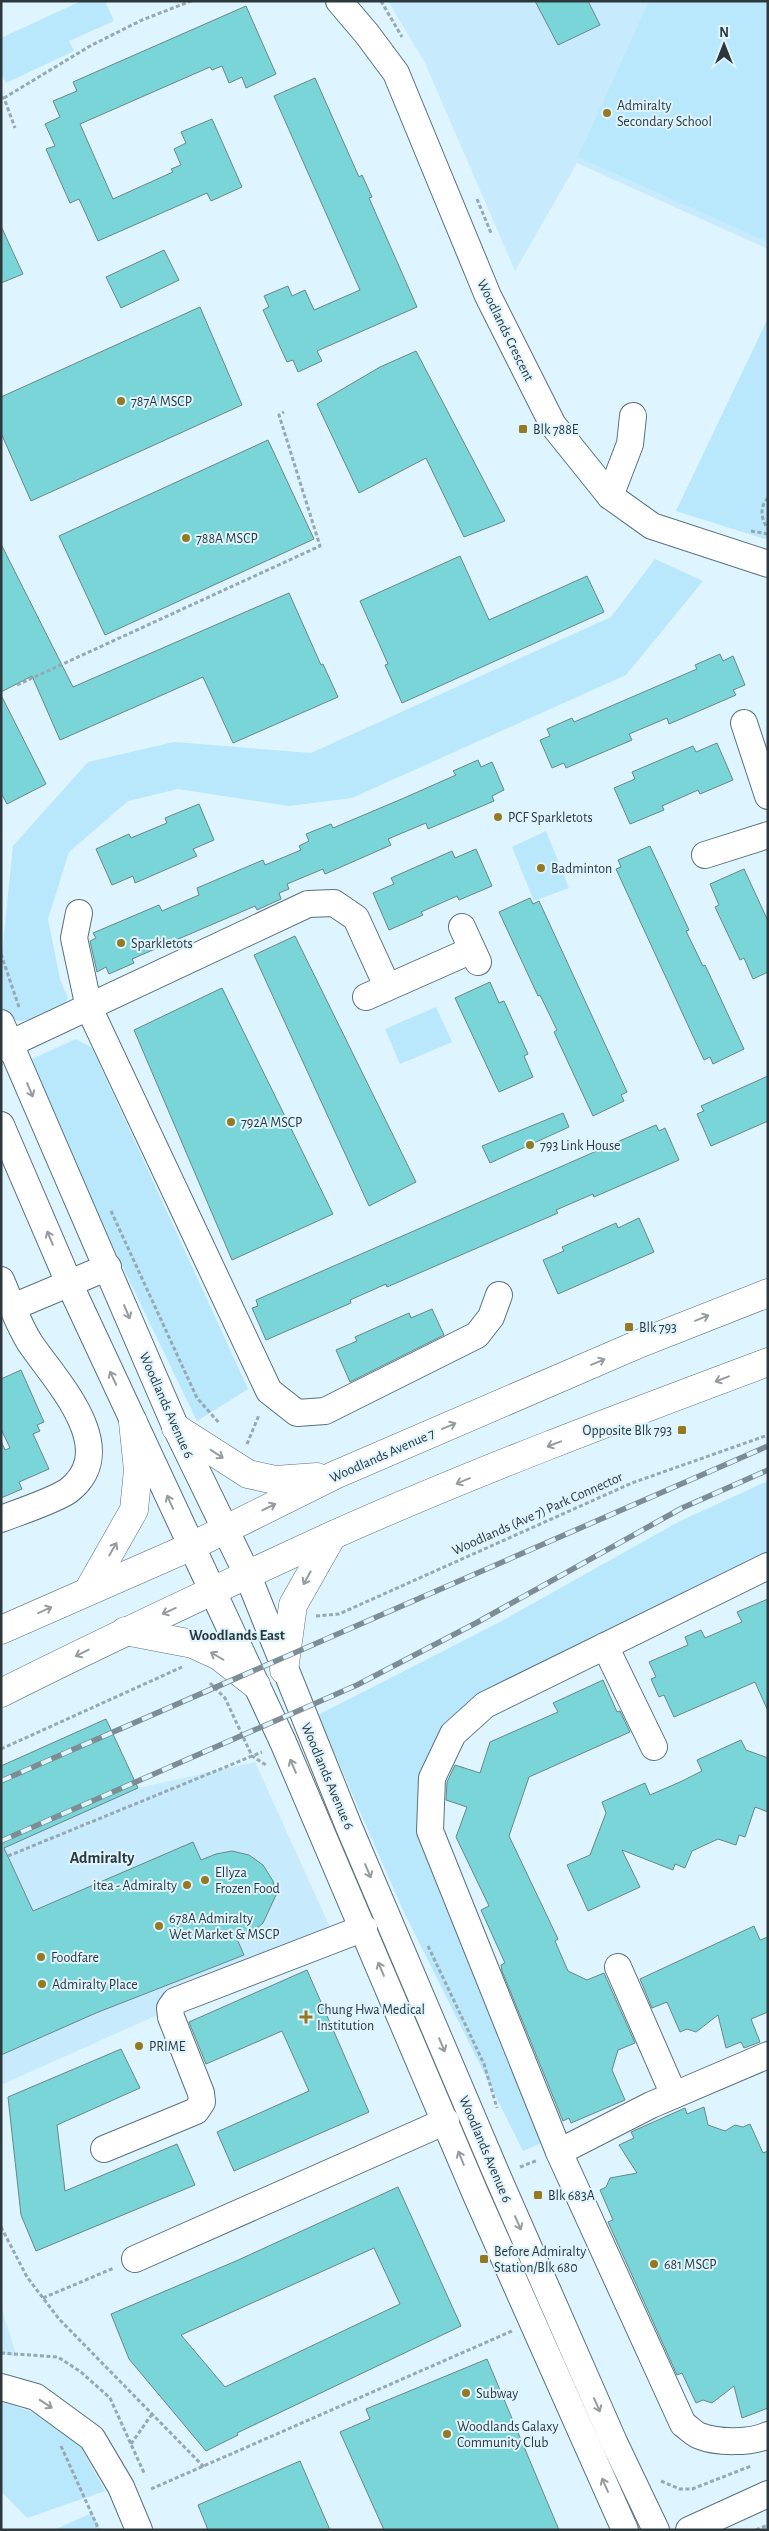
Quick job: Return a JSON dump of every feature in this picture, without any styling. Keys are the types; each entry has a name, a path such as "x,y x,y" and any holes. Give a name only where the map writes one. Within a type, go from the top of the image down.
{"main road":[{"name":"Woodlands Avenue 7","path":"1,1630 190,1546 336,1475 641,1343 768,1293"},
{"path":"1,1693 125,1631 332,1536 508,1462 768,1362"},
{"path":"88,1591 134,1510 138,1470 133,1422"},
{"path":"176,1428 248,1474 275,1480 336,1475"},
{"path":"284,1670 293,1605 332,1536"},
{"path":"125,1631 193,1644 219,1656 256,1685"}],"street":[{"name":"Woodlands Crescent","path":"339,1 396,73 488,296 553,425 610,496 652,526 768,564"},
{"path":"610,496 630,444 633,416"},
{"path":"744,723 768,796"},
{"path":"704,855 768,835"},
{"path":"11,1038 89,1008 308,904 334,903 356,918 377,992 471,946"},
{"path":"79,913 74,938 89,1008 269,1391 297,1413 325,1411 477,1335 491,1317 499,1295"},
{"name":"Woodlands Avenue 6","path":"11,1038 176,1428 248,1576 284,1670 497,2175 610,2433 656,2530"},
{"name":"Woodlands Avenue 6","path":"1,1125 69,1283 283,1742 532,2322 625,2530"},
{"path":"13,1307 108,1267"},
{"path":"1,1280 29,1341 72,1398 85,1429 89,1445 87,1463 78,1480 67,1491 1,1519"},
{"path":"768,1566 485,1705 454,1734 432,1778 430,1831 560,2152 684,2424 700,2436 729,2441 759,2439 768,2435"},
{"path":"604,1646 654,1747"},
{"path":"104,2149 196,2111 202,2102 201,2093 170,2017 170,2008 175,2001 364,1928"},
{"path":"618,1967 674,2095"},
{"path":"560,2152 674,2095 768,2055"},
{"path":"135,2259 446,2121"},
{"path":"1,2387 36,2397 92,2438 121,2487 139,2530"},
{"path":"689,2530 768,2494"},
{"path":"724,2530 768,2510"}],"path":[{"path":"14,128 2,98 90,46 142,20 191,1"},
{"path":"381,1 403,39"},
{"path":"475,195 492,237"},
{"path":"17,685 320,546 279,415 284,412"},
{"path":"768,498 762,509 762,519 768,529"},
{"path":"749,530 768,534"},
{"path":"1,954 11,1038"},
{"path":"111,1210 197,1398 227,1431"},
{"path":"239,1443 245,1449 269,1391"},
{"name":"Woodlands (Ave 7) Park Connector","path":"314,1623 318,1617 339,1614 385,1595 499,1541 632,1483 768,1435"},
{"path":"1,1750 181,1668"},
{"path":"8,1856 283,1742"},
{"path":"425,1939 484,2064 498,2112"},
{"path":"497,2175 560,2152"},
{"path":"1,2227 27,2276 58,2319 204,2467"},
{"path":"43,2298 135,2259"},
{"path":"151,2489 532,2322"},
{"path":"131,2444 152,2414"},
{"path":"56,2439 75,2472 99,2530"},
{"path":"654,2478 680,2489 692,2489 759,2463"},
{"path":"756,2530 768,2525"}],"shaded area":[{"path":"81,1 105,1 114,21 69,41 74,51 6,83 1,73 1,38"},
{"name":"Admiralty Secondary School","path":"388,1 768,1 768,249 577,163 515,271 425,63"},
{"path":"649,1 768,1 768,242 578,157"},
{"path":"768,318 768,540 676,511"},
{"path":"655,559 703,581 626,675 352,798 289,806 178,789 128,801 69,852 48,919 60,979 68,998 62,1007 29,1020 19,1021 4,1015 1,1010 1,964 13,846 88,762 174,742 311,753 611,617"},
{"name":"Badminton","path":"546,831 569,888 534,901 512,847"},
{"path":"436,1007 452,1042 400,1064 385,1029"},
{"path":"76,1039 92,1048 248,1389 197,1421 30,1074 32,1059"},
{"path":"768,1481 768,1556 488,1694 424,1788 559,2135 523,2151 402,1908 318,1715 500,1622 680,1521"},
{"path":"255,1762 334,1936 1,2085 1,1940 39,1925 4,1847 138,1788"},
{"path":"1,2306 17,2357 1,2354"},
{"path":"1,2401 45,2417 80,2446 105,2491 27,2518 1,2491"},
{"path":"92,2513 100,2530 54,2530"}],"building":[{"path":"535,1 588,1 600,25 558,45"},
{"path":"246,6 276,74 246,88 242,77 229,83 222,66 212,70 210,67 80,124 113,199 173,172 171,169 181,165 174,149 186,143 181,132 212,119 242,187 211,201 207,193 98,241 79,199 70,203 46,149 55,146 45,124 60,117 53,101 77,91 73,82"},
{"path":"315,78 359,177 362,175 372,197 369,198 417,307 317,351 322,361 298,372 293,360 287,362 263,310 269,307 264,296 288,286 292,296 305,290 314,310 360,290 274,96"},
{"path":"1,226 23,274 1,283"},
{"path":"164,250 179,280 121,308 106,277"},
{"name":"787A MSCP","path":"200,307 242,405 31,501 1,433 1,397"},
{"path":"416,351 505,521 464,537 426,458 359,493 317,404 380,367"},
{"name":"788A MSCP","path":"268,440 314,539 105,635 59,536"},
{"path":"1,544 73,687 289,593 321,665 323,664 338,697 233,743 203,677 60,740 32,676 1,692"},
{"path":"460,556 489,620 587,576 604,612 402,703 385,665 388,664 360,601"},
{"path":"720,654 723,661 733,656 745,685 733,690 736,695 669,724 667,718 629,734 632,740 566,768 564,763 552,768 540,740 550,736 547,729 572,718 574,722 697,669 695,665"},
{"path":"1,695 46,784 7,804 1,793"},
{"path":"717,743 733,780 700,794 698,790 662,806 664,810 630,824 614,788 635,779 632,772 693,746 696,752"},
{"path":"478,760 481,767 492,762 504,790 492,796 494,801 428,829 426,823 388,839 391,845 325,874 323,869 287,884 289,889 279,893 281,899 257,910 255,906 132,959 134,963 109,974 106,967 97,972 90,941 96,938 93,933 159,905 162,911 199,895 197,888 263,860 265,865 301,850 299,846 309,841 306,834 331,824 333,828 404,798 456,775 453,771"},
{"path":"199,804 214,840 193,849 197,856 135,883 133,876 112,885 96,849 129,834 131,838 167,823 165,818"},
{"path":"650,846 689,930 686,931 703,966 705,965 744,1049 713,1064 710,1057 704,1060 616,869 621,867 618,860"},
{"path":"476,849 492,886 459,900 457,896 421,912 423,915 389,930 373,893 394,884 391,878 452,851 455,858"},
{"path":"744,869 768,921 768,972 753,979 744,958 740,960 715,907 719,905 710,884"},
{"path":"530,898 533,904 539,901 627,1092 621,1095 624,1101 593,1116 554,1032 557,1030 540,995 538,996 499,912"},
{"path":"295,936 416,1182 369,1206 254,955"},
{"path":"490,982 499,1003 504,1001 528,1054 524,1056 533,1077 499,1092 455,998"},
{"name":"792A MSCP","path":"222,988 333,1214 232,1260 134,1030"},
{"path":"768,1076 768,1121 711,1146 697,1114 704,1111 701,1106"},
{"path":"563,1113 569,1127 490,1163 482,1146"},
{"path":"656,1125 659,1131 665,1128 679,1160 594,1197 593,1194 556,1210 558,1213 387,1287 386,1284 350,1300 351,1303 266,1340 252,1308 258,1306 256,1300"},
{"path":"639,1218 654,1252 558,1294 543,1260 564,1251 562,1247 616,1223 618,1228"},
{"path":"432,1309 444,1335 350,1382 336,1350 357,1341 355,1337 409,1313 411,1318"},
{"path":"21,1370 44,1422 37,1425 40,1431 33,1434 49,1469 19,1482 22,1489 1,1498 1,1441 5,1450 10,1448 1,1429 1,1379"},
{"path":"768,1599 768,1711 755,1682 674,1717 664,1695 659,1697 651,1679 656,1677 649,1662 688,1645 685,1637 701,1630 705,1638 742,1622 737,1612"},
{"path":"603,1680 617,1712 620,1711 630,1732 529,1777 509,1836 558,1939 555,1941 568,1971 587,1980 604,1973 635,2043 618,2050 612,2070 625,2100 571,2123 569,2118 563,2121 502,1971 501,1965 505,1963 481,1910 489,1906 456,1837 467,1807 446,1800 447,1782 455,1765 480,1773 490,1742 558,1712 553,1703"},
{"path":"106,1719 138,1788 4,1848 33,1911 193,1842 201,1860 216,1854 232,1851 249,1855 263,1865 273,1881 276,1895 263,1923 255,1930 237,1939 244,1955 96,2013 1,2055 1,1766"},
{"path":"741,1740 746,1750 768,1758 768,1812 755,1807 745,1837 739,1835 736,1845 718,1839 692,1851 685,1868 675,1864 673,1870 622,1850 640,1887 588,1911 567,1865 590,1855 606,1813 602,1802 645,1783 650,1795 680,1782 702,1771 697,1760"},
{"path":"754,1926 760,1940 768,1937 768,2012 751,2019 760,2042 744,2048 741,2042 726,2048 718,2015 696,2032 687,2029 680,2032 667,2002 652,2008 640,1979"},
{"path":"307,1970 369,2112 234,2171 217,2132 309,2091 282,2031 206,2064 189,2022"},
{"path":"121,2049 140,2088 57,2125 65,2191 177,2144 195,2185 36,2251 21,2215 8,2097"},
{"path":"704,2107 708,2125 725,2131 735,2125 743,2127 750,2124 763,2153 768,2151 768,2408 742,2418 734,2386 712,2403 703,2400 696,2403 682,2373 677,2375 608,2222 613,2220 600,2190 606,2187 610,2178 637,2173 619,2145 634,2138 631,2132 685,2108 687,2114"},
{"path":"398,2187 461,2326 237,2433 238,2435 206,2451 129,2359 111,2314 236,2261","holes":["374,2248 400,2304 225,2387 181,2335"]},
{"name":"Woodlands Galaxy Community Club","path":"487,2359 559,2530 384,2530 340,2432 370,2419 366,2409"},
{"path":"300,2461 330,2530 208,2530 198,2505"}],"railway":[{"path":"1,1781 768,1446"},
{"path":"1,1841 357,1685 476,1623 682,1508 768,1470"}],"place":[{"name":"Admiralty Secondary School","path":"607,113"},
{"name":"787A MSCP","path":"121,401"},
{"name":"Blk 788E","path":"523,429"},
{"name":"788A MSCP","path":"186,538"},
{"name":"PCF Sparkletots","path":"498,817"},
{"name":"Badminton","path":"541,868"},
{"name":"Sparkletots","path":"121,943"},
{"name":"792A MSCP","path":"231,1122"},
{"name":"793 Link House","path":"530,1145"},
{"name":"Blk 793","path":"629,1327"},
{"name":"Opposite Blk 793","path":"682,1430"},
{"name":"Ellyza Frozen Food","path":"205,1880"},
{"name":"itea - Admiralty","path":"187,1885"},
{"name":"678A Admiralty Wet Market & MSCP","path":"159,1926"},
{"name":"Foodfare","path":"41,1957"},
{"name":"Admiralty Place","path":"42,1984"},
{"name":"Chung Hwa Medical Institution","path":"306,2017"},
{"name":"PRIME","path":"139,2046"},
{"name":"Blk 683A","path":"538,2195"},
{"name":"Before Admiralty Station/Blk 680","path":"484,2259"},
{"name":"681 MSCP","path":"654,2264"},
{"name":"Subway","path":"466,2393"},
{"name":"Woodlands Galaxy Community Club","path":"447,2434"}],"district":[{"name":"Woodlands East","path":"237,1635"},
{"name":"Admiralty","path":"102,1857"}]}
